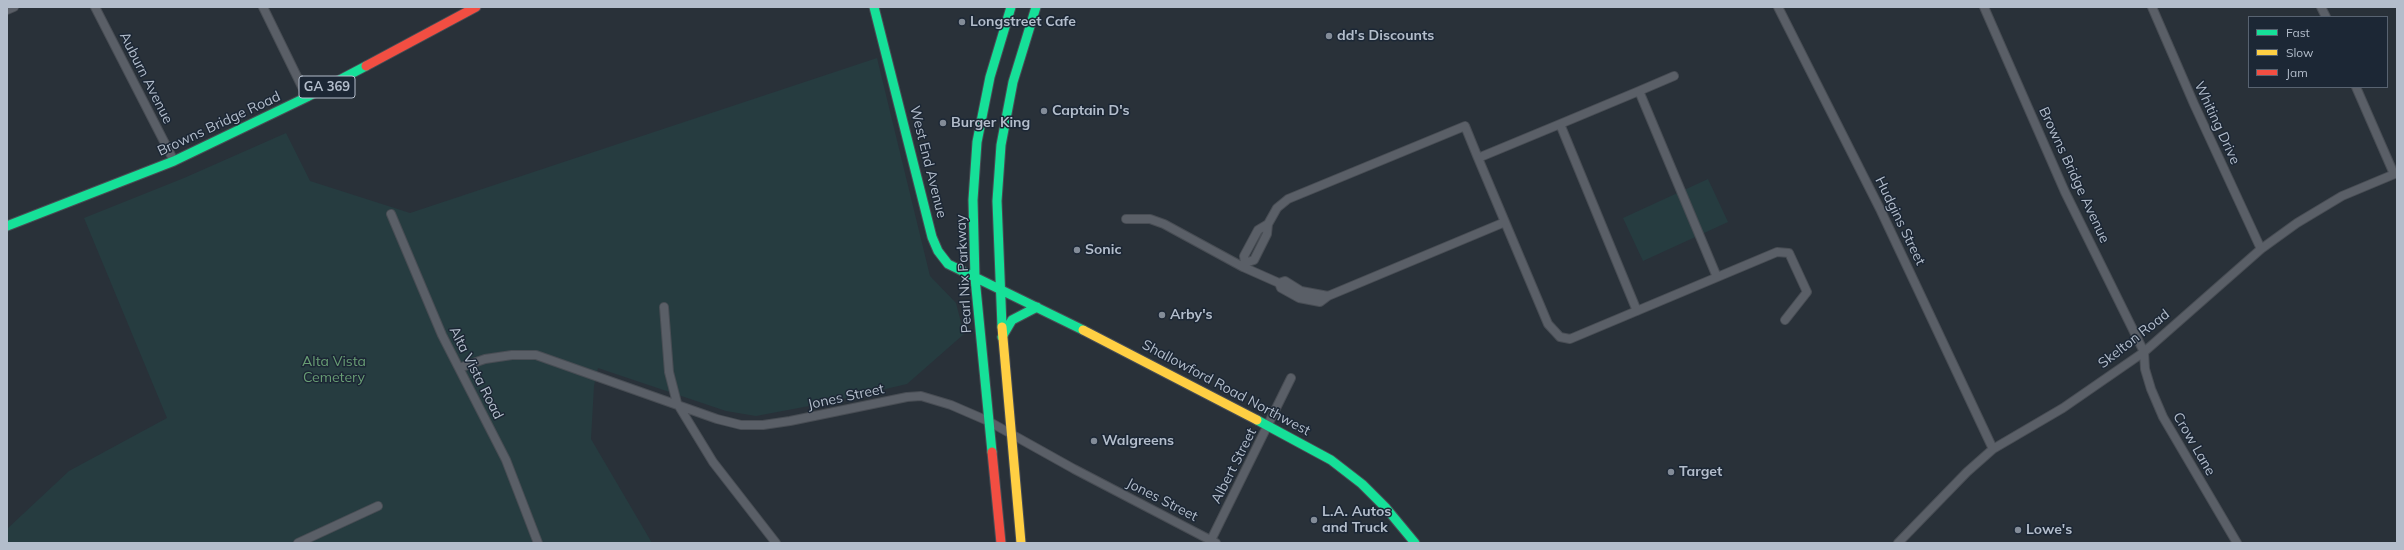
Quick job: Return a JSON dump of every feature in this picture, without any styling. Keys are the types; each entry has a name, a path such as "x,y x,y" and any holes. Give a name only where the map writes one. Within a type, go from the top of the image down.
{"main road":[{"name":"Browns Bridge Road","path":"7,226 174,161 307,97 476,7"},
{"name":"West End Avenue","path":"874,7 932,237 938,251 948,264 1000,289"},
{"name":"Pearl Nix Parkway","path":"1001,543 988,421 976,278 973,200 977,142 990,77 1011,7"},
{"path":"1021,543 1002,337 997,201 1001,145 1013,82 1036,7"},
{"name":"Shallowford Road Northwest","path":"1000,289 1146,361 1331,460 1362,484 1386,508 1415,543"},
{"path":"1002,337 1012,320 1037,308"}],"street":[{"path":"7,10 14,7"},
{"name":"Auburn Avenue","path":"95,7 174,161"},
{"path":"263,7 307,97"},
{"name":"Hudgins Street","path":"1778,7 1884,218 1993,450"},
{"name":"Browns Bridge Avenue","path":"1984,7 2066,192 2144,352"},
{"name":"Whiting Drive","path":"2152,7 2194,104 2261,249"},
{"path":"2321,7 2326,16"},
{"path":"1478,158 1674,76"},
{"path":"2356,88 2395,174"},
{"path":"1639,91 1717,277"},
{"path":"1560,124 1637,311"},
{"path":"1244,265 1254,260 1267,234 1268,224 1276,208 1288,199 1465,126 1548,324 1560,337 1570,339 1777,252 1789,253 1807,292 1785,320"},
{"name":"Skelton Road","path":"1898,543 1967,472 1993,450 2062,408 2144,352 2261,249 2298,223 2342,196 2395,174"},
{"name":"Alta Vista Road","path":"391,214 433,314 506,460 538,543"},
{"path":"1126,219 1150,219 1164,224 1278,283 1281,288 1320,302 1328,296 1505,222"},
{"path":"1244,265 1244,256 1258,230 1268,224"},
{"path":"1252,242 1261,247"},
{"path":"664,307 669,372 677,403 713,462 776,543"},
{"name":"Crow Lane","path":"2144,352 2149,382 2163,417 2237,543"},
{"name":"Jones Street","path":"459,368 485,359 512,355 536,355 717,418 741,424 762,425 921,396 951,405 988,421 1214,541"},
{"name":"Albert Street","path":"1214,541 1270,426 1291,378"},
{"path":"298,543 378,506"}],"green space":[{"name":"Alta Vista Cemetery","path":"877,58 930,276 956,303 964,334 907,384 825,403 756,416 726,411 598,368 594,386 591,439 652,543 7,543 7,529 69,471 167,418 84,218 184,178 286,133 310,181 410,213"},
{"path":"1708,179 1728,222 1643,261 1623,218"}],"traffic: fast":[{"path":"874,7 932,237 938,251 948,264 1083,330"},
{"path":"992,452 975,278 973,200 977,142 990,77 1011,7"},
{"path":"1002,327 997,201 1001,145 1013,82 1036,7"},
{"path":"7,226 174,161 307,97 366,66"},
{"path":"1002,337 1012,320 1037,307"},
{"path":"1257,420 1331,460 1362,484 1386,508 1415,543"}],"traffic: slow":[{"path":"1002,327 1021,543"},
{"path":"1083,330 1257,420"}],"traffic: jam":[{"path":"366,66 476,7"},
{"path":"992,452 1001,543"}],"place":[{"name":"Longstreet Cafe","path":"962,22"},
{"name":"dd's Discounts","path":"1329,36"},
{"name":"Captain D's","path":"1044,111"},
{"name":"Burger King","path":"943,123"},
{"name":"Sonic","path":"1077,250"},
{"name":"Arby's","path":"1162,315"},
{"name":"Walgreens","path":"1094,441"},
{"name":"Target","path":"1671,472"},
{"name":"L.A. Autos and Truck","path":"1314,520"},
{"name":"Lowe's","path":"2018,530"}]}
